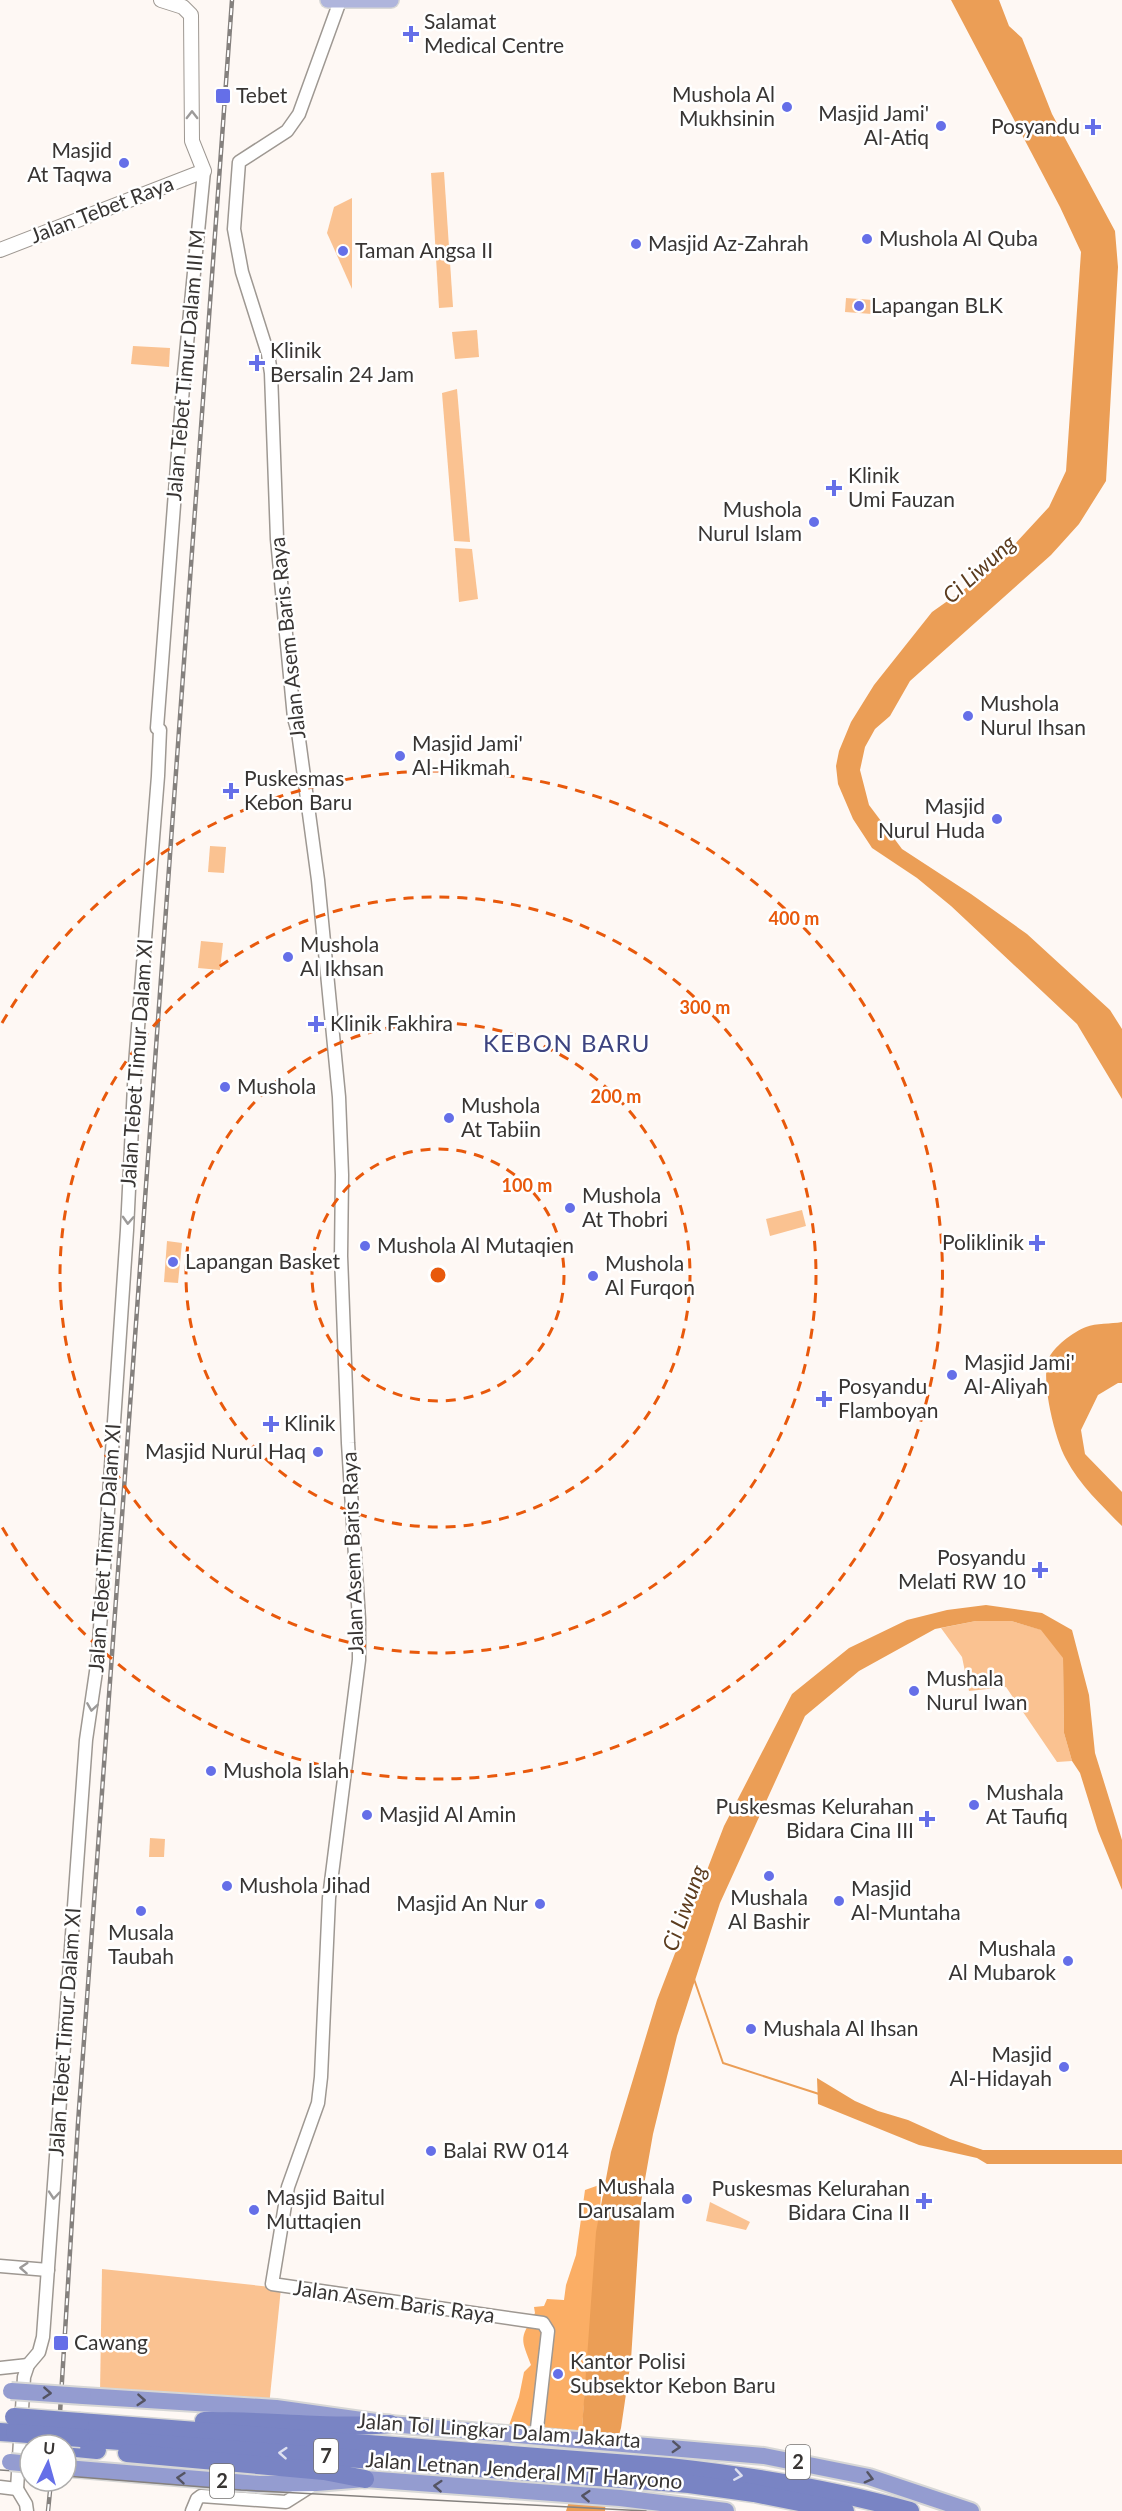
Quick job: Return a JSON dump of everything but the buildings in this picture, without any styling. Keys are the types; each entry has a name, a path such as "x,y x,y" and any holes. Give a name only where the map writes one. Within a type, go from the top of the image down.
{"highway":[{"name":"Jalan Letnan Jenderal MT Haryono","path":"6,2391 294,2410 390,2424 536,2437 574,2458 617,2461 702,2449 803,2462 869,2477 971,2511"},
{"path":"80,2436 247,2420 360,2427 390,2424"},
{"name":"7","path":"7,2430 80,2436"},
{"path":"80,2436 365,2479"},
{"name":"Jalan Tol Lingkar Dalam Jakarta","path":"80,2436 617,2461 731,2474 845,2494 910,2511"},
{"name":"Jalan Tol Lingkar Dalam Jakarta","path":"617,2461 754,2493 845,2511"},
{"name":"Jalan Letnan Jenderal MT Haryono","path":"78,2469 259,2484 365,2479 617,2498 726,2511"}],"main road":[{"name":"Jalan Tebet Timur Dalam III M","path":"161,0 185,8 191,15 192,141 204,171"},
{"path":"334,1 391,0"},
{"name":"Jalan Tebet Raya","path":"0,250 204,171"}],"street":[{"name":"Jalan Asem Baris Raya","path":"334,1 299,114 287,131 239,162 234,229 242,272 268,354 271,373 277,539 283,611 294,718 298,732 304,790 318,880 339,1096 346,1394 359,1620 358,1659 329,1898 318,2103 288,2187 272,2284 431,2309 543,2323 548,2331 536,2437"},
{"name":"Jalan Tebet Timur Dalam III M","path":"157,728 174,494 204,171"},
{"name":"Jalan Tebet Timur Dalam XI","path":"23,2370 39,2352 43,2337 86,1740 98,1658 131,1161 135,1065 159,765 160,730 157,728"},
{"path":"0,2266 48,2270"},
{"path":"0,2368 23,2370 17,2489 26,2504 27,2511"},
{"path":"192,2511 197,2499 201,2496 286,2502 316,2483"},
{"path":"0,2487 17,2489"}],"shaded area":[{"path":"951,0 999,0 1009,26 1022,38 1052,114 1115,231 1118,267 1106,481 1079,524 1051,555 910,681 890,716 875,729 865,747 860,770 869,805 902,849 1027,934 1110,1010 1122,1029 1122,1099 1077,1024 951,906 917,878 872,848 853,819 838,784 836,766 839,751 851,722 874,685 932,612 990,571 1049,507 1066,471 1081,252 1060,207"},
{"path":"444,172 453,307 439,308 431,173"},
{"name":"Taman Angsa II","path":"352,198 352,289 327,233 334,207"},
{"name":"Lapangan BLK","path":"846,298 873,300 872,314 845,312"},
{"path":"477,330 479,357 455,359 452,332"},
{"path":"133,346 170,348 169,367 131,364"},
{"path":"457,389 470,542 454,541 442,393"},
{"path":"455,548 472,549 478,599 459,602"},
{"path":"210,846 226,847 224,873 208,872"},
{"path":"201,941 223,943 220,970 198,968"},
{"path":"802,1210 806,1226 770,1236 766,1219"},
{"name":"Lapangan Basket","path":"167,1241 182,1243 178,1283 164,1282"},
{"path":"1122,1322 1122,1383 1098,1395 1081,1430 1085,1454 1122,1492 1122,1526 1084,1486 1066,1459 1050,1410 1046,1370 1048,1360 1054,1350 1075,1332 1099,1324"},
{"path":"986,1605 1042,1613 1072,1630 1089,1695 1095,1753 1122,1840 1122,1890 1098,1831 1080,1773 1072,1761 1064,1733 1063,1658 1041,1630 1011,1621 976,1621 935,1629 859,1671 805,1716 720,1903 677,2036 653,2134 641,2202 631,2360 621,2428 608,2473 605,2511 566,2511 579,2470 596,2232 611,2152 657,2000 724,1826 792,1694 849,1648 907,1620 947,1610"},
{"path":"976,1621 1011,1621 1042,1630 1063,1657 1064,1733 1072,1761 1057,1762 1006,1687 969,1691 962,1657 941,1628"},
{"path":"150,1838 165,1839 164,1857 149,1857"},
{"path":"817,2078 855,2101 878,2111 908,2120 950,2139 983,2150 1122,2150 1122,2164 987,2164 977,2158 919,2145 818,2104"},
{"path":"602,2184 581,2441 506,2434 519,2397 524,2372 531,2365 523,2339 535,2313 534,2307 544,2306 547,2299 564,2300 566,2285 576,2255 585,2190"},
{"path":"710,2202 750,2222 746,2230 706,2221"},
{"path":"102,2269 281,2288 269,2406 100,2393"}],"waterway":[{"path":"694,1979 723,2063 819,2094"}],"tram line":[{"path":"0,2470 18,2471"},
{"path":"78,2477 241,2490 646,2511"}],"railway":[{"path":"59,2433 78,2123 232,0"},
{"path":"48,2511 50,2493"}],"place":[{"name":"Salamat Medical Centre","path":"411,34"},
{"name":"Tebet","path":"223,96"},
{"name":"Mushola Al Mukhsinin","path":"787,107"},
{"name":"Masjid Jami' Al-Atiq","path":"941,126"},
{"name":"Posyandu","path":"1093,127"},
{"name":"Masjid At Taqwa","path":"124,163"},
{"name":"Mushola Al Quba","path":"867,239"},
{"name":"Masjid Az-Zahrah","path":"636,244"},
{"name":"Taman Angsa II","path":"343,251"},
{"name":"Lapangan BLK","path":"859,306"},
{"name":"Klinik Bersalin 24 Jam","path":"257,363"},
{"name":"Klinik Umi Fauzan","path":"834,488"},
{"name":"Mushola Nurul Islam","path":"814,522"},
{"name":"Mushola Nurul Ihsan","path":"968,716"},
{"name":"Masjid Jami' Al-Hikmah","path":"400,756"},
{"name":"Puskesmas Kebon Baru","path":"231,791"},
{"name":"Masjid Nurul Huda","path":"997,819"},
{"name":"Mushola Al Ikhsan","path":"288,957"},
{"name":"Klinik Fakhira","path":"316,1024"},
{"name":"Mushola","path":"225,1087"},
{"name":"Mushola At Tabiin","path":"449,1118"},
{"name":"Mushola At Thobri","path":"570,1208"},
{"name":"Poliklinik","path":"1037,1243"},
{"name":"Mushola Al Mutaqien","path":"365,1246"},
{"name":"Lapangan Basket","path":"173,1262"},
{"name":"Mushola Al Furqon","path":"593,1276"},
{"name":"Masjid Jami' Al-Aliyah","path":"952,1375"},
{"name":"Posyandu Flamboyan","path":"824,1399"},
{"name":"Klinik","path":"271,1424"},
{"name":"Masjid Nurul Haq","path":"318,1452"},
{"name":"Posyandu Melati RW 10","path":"1040,1570"},
{"name":"Mushala Nurul Iwan","path":"914,1691"},
{"name":"Mushola Islah","path":"211,1771"},
{"name":"Mushala At Taufiq","path":"974,1805"},
{"name":"Masjid Al Amin","path":"367,1815"},
{"name":"Puskesmas Kelurahan Bidara Cina III","path":"927,1819"},
{"name":"Mushala Al Bashir","path":"769,1876"},
{"name":"Mushola Jihad","path":"227,1886"},
{"name":"Masjid Al-Muntaha","path":"839,1901"},
{"name":"Masjid An Nur","path":"540,1904"},
{"name":"Musala Taubah","path":"141,1911"},
{"name":"Mushala Al Mubarok","path":"1068,1961"},
{"name":"Mushala Al Ihsan","path":"751,2029"},
{"name":"Masjid Al-Hidayah","path":"1064,2067"},
{"name":"Balai RW 014","path":"431,2151"},
{"name":"Mushala Darusalam","path":"687,2199"},
{"name":"Puskesmas Kelurahan Bidara Cina II","path":"924,2201"},
{"name":"Masjid Baitul Muttaqien","path":"254,2210"},
{"name":"Cawang","path":"61,2343"},
{"name":"Kantor Polisi Subsektor Kebon Baru","path":"558,2374"}],"district":[{"name":"KEBON BARU","path":"567,1044"}],"water label":[{"name":"Ci Liwung","path":"979,569"},
{"name":"Ci Liwung","path":"684,1908"}]}
